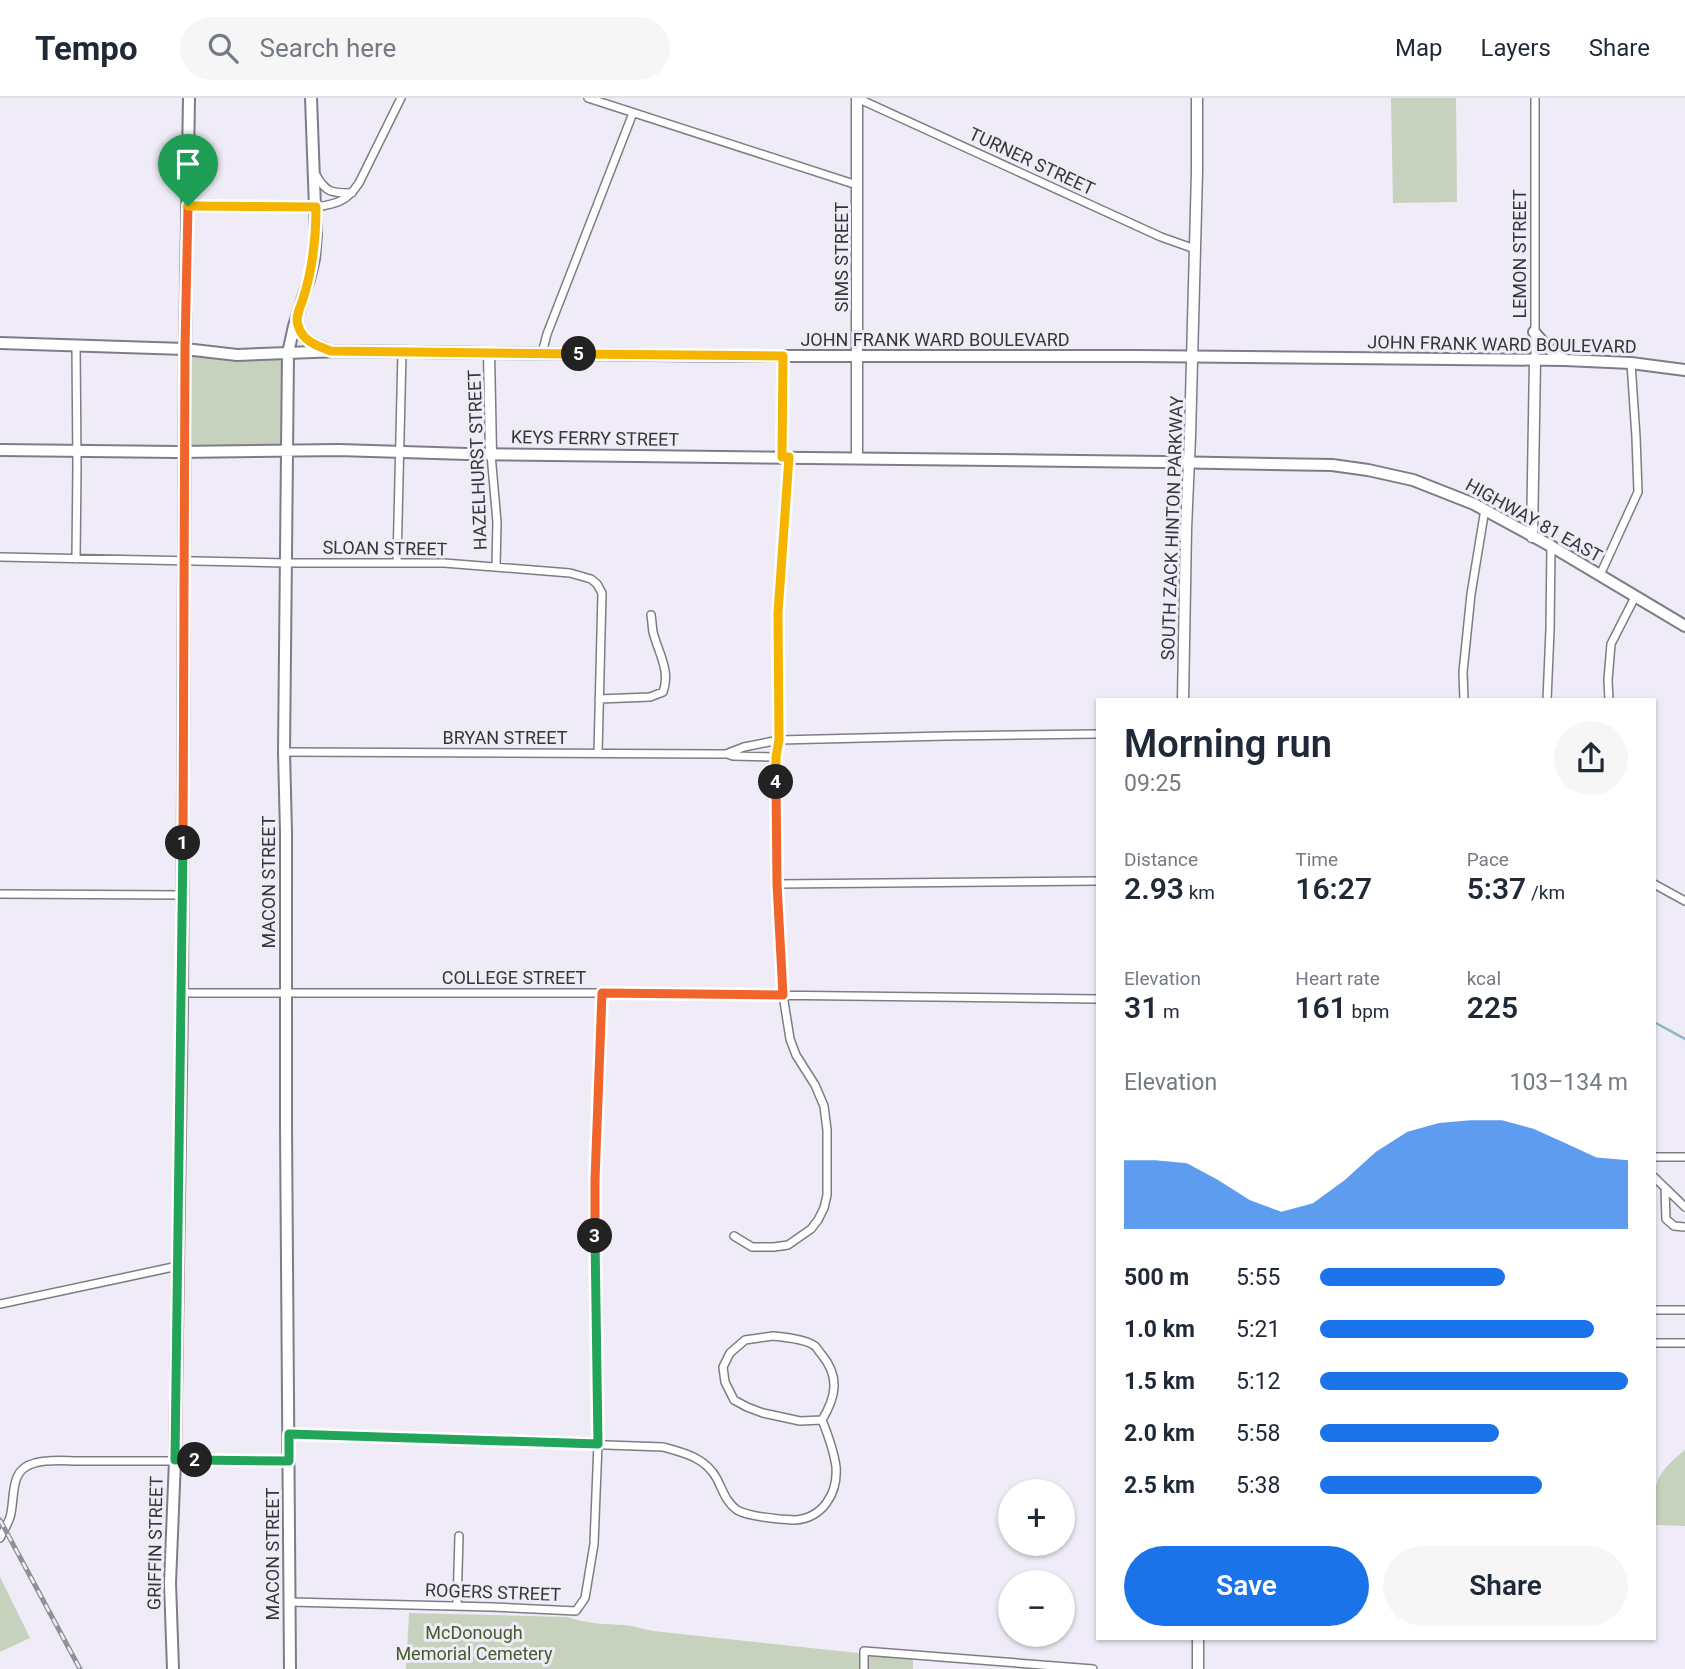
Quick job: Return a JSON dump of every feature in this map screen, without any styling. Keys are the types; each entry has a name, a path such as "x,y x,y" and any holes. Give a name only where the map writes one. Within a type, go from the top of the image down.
{"main road":[{"name":"GRIFFIN STREET","path":"173,1669 170,1583 175,1460 182,993 189,98"},
{"name":"MACON STREET","path":"290,1669 284,752 288,353 314,259 316,207 311,98"},
{"name":"SIMS STREET","path":"857,98 857,458"},
{"name":"SOUTH ZACK HINTON PARKWAY","path":"1183,698 1197,98"},
{"path":"296,318 298,329 306,339 331,351"},
{"path":"1534,332 1548,348 1565,360"},
{"name":"JOHN FRANK WARD BOULEVARD","path":"0,343 185,349 237,355 331,351 857,357 1565,360 1631,363 1685,370"},
{"name":"HAZELHURST STREET","path":"489,353 491,454"},
{"name":"LEMON STREET","path":"1532,537 1535,360"},
{"name":"KEYS FERRY STREET","path":"0,450 287,450 1189,462"},
{"name":"HIGHWAY 81 EAST","path":"1189,462 1294,463 1350,467 1413,481 1485,509 1685,626"},
{"path":"1198,1640 1198,1669"}],"street":[{"path":"188,206 335,205 352,194 359,183 401,98"},
{"path":"588,98 857,185"},
{"name":"TURNER STREET","path":"857,98 1126,222 1195,248"},
{"name":"LEMON STREET","path":"1535,98 1535,360"},
{"path":"542,354 547,334 633,113"},
{"path":"314,173 322,186 329,191 352,194"},
{"path":"76,346 76,559"},
{"path":"397,562 402,352"},
{"path":"734,1236 752,1247 788,1245 811,1229 824,1208 827,1195 827,1130 824,1106 790,1039 783,995 777,884 778,613 786,457 783,356"},
{"path":"1600,575 1638,492 1631,363"},
{"name":"HAZELHURST STREET","path":"491,454 497,522 496,566"},
{"path":"1464,698 1463,672 1471,594 1485,509"},
{"path":"1547,698 1551,546"},
{"name":"SLOAN STREET","path":"0,557 286,563 444,563 584,576 597,584 602,593 598,753"},
{"path":"1609,698 1611,644 1635,597"},
{"path":"599,699 650,697 663,692 665,675 662,655 653,631 651,615"},
{"name":"BRYAN STREET","path":"726,754 744,747 779,740 1096,734"},
{"name":"BRYAN STREET","path":"284,752 726,754 776,757"},
{"path":"777,884 1096,881"},
{"path":"1656,885 1685,901"},
{"path":"0,894 183,895"},
{"name":"COLLEGE STREET","path":"182,993 602,993 1096,999"},
{"name":"ROGERS STREET","path":"290,1602 576,1611 585,1598 594,1544 598,1444 595,1180 602,993"},
{"path":"1656,1157 1685,1157"},
{"path":"1658,1182 1685,1207"},
{"path":"1658,1182 1666,1219 1674,1226 1685,1227"},
{"path":"0,1304 178,1266"},
{"path":"1656,1310 1685,1310"},
{"path":"773,1336 814,1345 831,1366 835,1387 830,1407 822,1420 800,1421 763,1413 734,1400 725,1382 723,1367 730,1353 746,1340 773,1336"},
{"path":"1656,1343 1685,1343"},
{"path":"289,1434 663,1447 690,1455 708,1467 724,1497 739,1511 797,1520 822,1510 833,1492 836,1468 822,1420"},
{"path":"0,1538 11,1516 17,1476 31,1464 68,1461 289,1461"},
{"path":"457,1606 459,1536"},
{"path":"864,1669 863,1651 1093,1669"}],"green space":[{"path":"1391,98 1456,98 1457,202 1393,203"},
{"path":"185,349 288,353 287,450 186,451"},
{"path":"1685,1450 1685,1526 1656,1525 1657,1483 1674,1459"},
{"path":"0,1577 30,1638 0,1652"},
{"name":"McDonough Memorial Cemetery","path":"409,1613 567,1617 653,1631 913,1659 913,1669 406,1669"}],"waterway":[{"path":"1656,1023 1685,1039"}],"railway":[{"path":"0,1520 80,1669"}],"route":[{"path":"188,206 316,207 314,259 296,318 298,329 306,339 331,351 783,356 782,457 789,457 778,613 779,740 776,790 777,884 783,995 602,993 595,1180 598,1444 289,1434 289,1461 175,1460 182,1007 188,206"}]}
